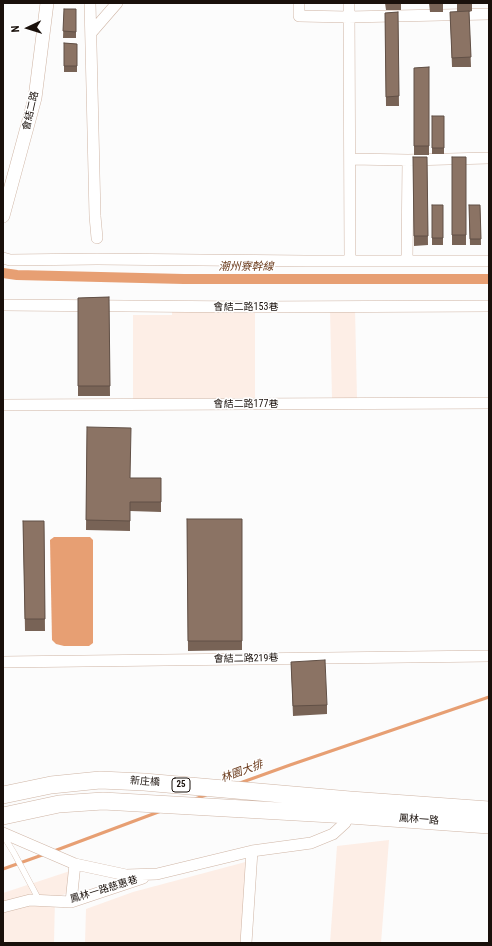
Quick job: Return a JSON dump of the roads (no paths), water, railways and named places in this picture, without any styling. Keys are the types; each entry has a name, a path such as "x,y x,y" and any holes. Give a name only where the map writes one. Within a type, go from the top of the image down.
{"main road":[{"name":"新庄橋","path":"8,794 51,785 100,780 144,782 349,808"},
{"name":"新庄橋","path":"3,816 59,804 103,801 349,808"},
{"name":"鳳林一路","path":"349,808 489,810"},
{"name":"鳳林一路","path":"349,808 489,825"}],"street":[{"name":"會結二路","path":"3,216 36,98 47,3"},
{"path":"90,3 95,216 97,238"},
{"path":"91,33 117,3"},
{"path":"299,3 299,16 348,17 489,14"},
{"path":"349,3 350,261"},
{"path":"350,159 408,160 489,158"},
{"path":"407,261 408,160"},
{"path":"3,258 10,260 489,261"},
{"name":"會結二路153巷","path":"3,305 250,307 489,306"},
{"name":"會結二路177巷","path":"3,405 489,403"},
{"name":"會結二路219巷","path":"3,662 489,656"},
{"path":"3,834 75,864 126,875 157,874 252,851 311,843 333,834 345,823 349,808"},
{"path":"246,943 252,851"},
{"path":"71,902 75,864"},
{"name":"鳳林一路慈惠巷","path":"3,907 30,900 71,902 157,874"}],"lane":[{"path":"3,834 26,874 39,901"}],"waterway":[{"name":"潮州寮幹線","path":"3,273 17,275 184,279 489,279"},
{"name":"林園大排","path":"240,783 489,697"},
{"name":"林園大排","path":"195,799 206,795"},
{"name":"林園大排","path":"54,851 161,811"},
{"name":"林園大排","path":"3,869 45,854"}]}
